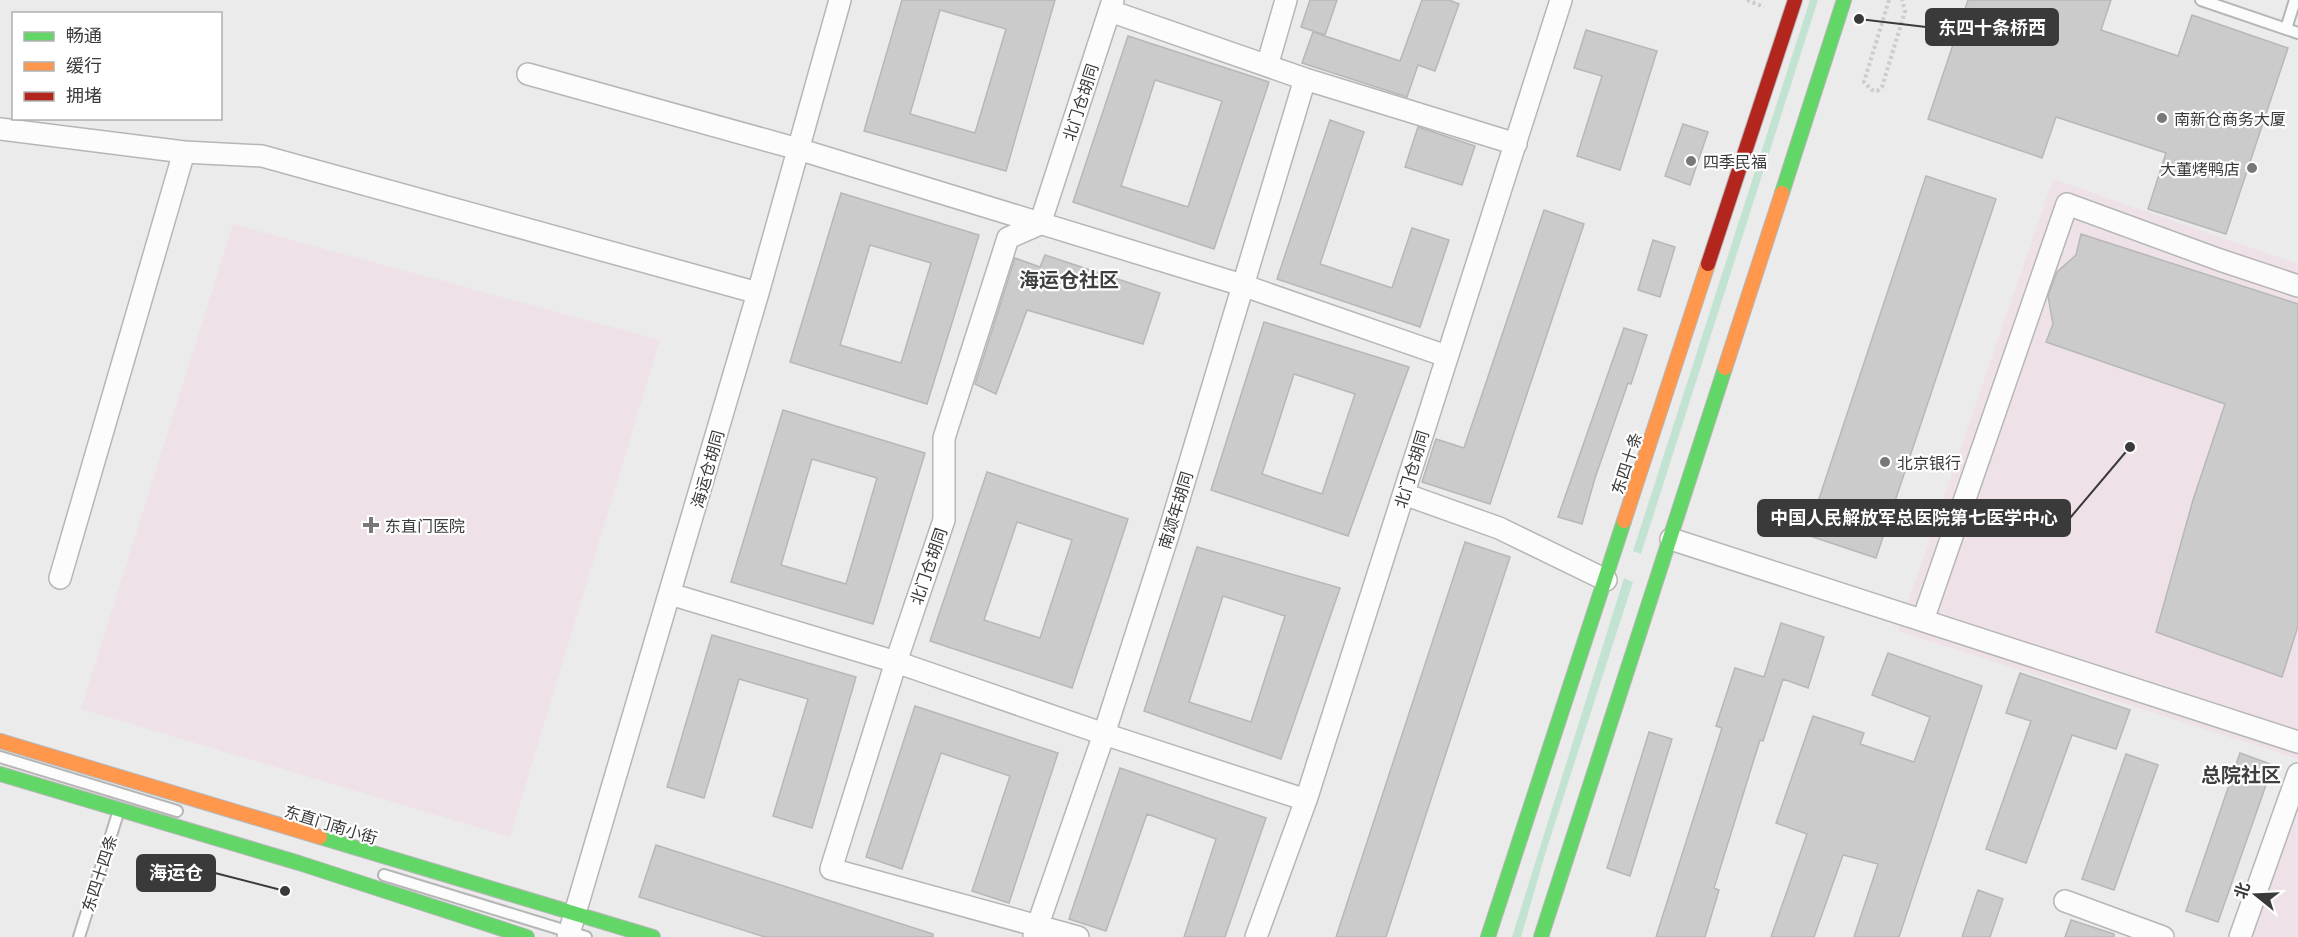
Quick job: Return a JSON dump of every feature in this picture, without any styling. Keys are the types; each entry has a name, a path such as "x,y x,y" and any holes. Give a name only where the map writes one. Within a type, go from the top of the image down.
{"main road":[{"name":"东四十条","path":"1488,937 1795,0"},
{"path":"1541,937 1844,0"},
{"name":"东直门南小街","path":"0,741 575,930 653,937"},
{"path":"0,774 299,863 527,937"}],"street":[{"name":"海运仓胡同","path":"575,930 840,0"},
{"path":"1267,66 1286,0"},
{"name":"北门仓胡同","path":"1256,937 1306,800 1561,0"},
{"path":"1112,6 1267,66 1516,144"},
{"name":"北门仓胡同","path":"1078,937 1036,931 831,869 896,662 944,520 945,438 1008,238 1040,224 1112,6"},
{"path":"528,74 798,149 1242,285 1446,356"},
{"name":"南颂年胡同","path":"1036,931 1104,734 1169,532 1305,78"},
{"path":"0,129 184,152 262,156 758,293"},
{"path":"60,578 184,152"},
{"path":"1923,620 2067,204 2298,286"},
{"path":"1404,494 1499,528 1606,580"},
{"path":"1671,539 2298,742"},
{"path":"670,594 896,662 1104,734 1306,800"},
{"path":"2240,937 2298,774"},
{"path":"2065,901 2163,937"}],"lane":[{"path":"2201,0 2298,33"},
{"path":"2286,29 2295,0"},
{"path":"0,757 187,814"},
{"name":"东四十四条","path":"79,937 119,810"},
{"path":"378,873 575,930"}],"path":[{"path":"1747,0 1764,7"},
{"path":"1889,0 1864,82 1866,87 1876,91 1882,87 1905,11 1902,0"}],"shaded area":[{"path":"2053,179 2298,264 2298,759 1898,631"},
{"name":"东直门医院","path":"233,224 660,340 510,837 81,709"},
{"path":"2298,802 2298,937 2249,937"}],"green space":[{"path":"1810,0 1818,0 1641,554 1633,551"},
{"path":"1624,578 1633,582 1546,851 1521,937 1512,937"}],"building":[{"path":"902,0 1055,0 1006,171 864,131","holes":["940,10 1006,29 975,133 910,114"]},
{"path":"1310,0 1337,0 1325,35 1301,27"},
{"path":"1422,0 1449,0 1459,4 1435,71 1418,65 1407,97 1302,63 1313,32 1400,61"},
{"name":"南新仓商务大厦","path":"1968,0 2111,0 2101,30 2178,56 2192,15 2288,48 2226,234 2148,209 2166,153 2056,117 2042,158 1928,119"},
{"path":"1586,30 1657,51 1620,170 1577,156 1602,76 1574,68"},
{"path":"1128,36 1269,82 1214,249 1073,202","holes":["1155,80 1222,101 1188,207 1121,186"]},
{"path":"1330,120 1364,132 1320,264 1392,288 1412,228 1449,240 1420,327 1277,279"},
{"path":"1683,124 1708,132 1690,185 1665,176"},
{"path":"1418,127 1475,146 1462,185 1405,167"},
{"path":"1926,176 1996,199 1876,558 1807,535"},
{"path":"841,193 979,235 927,404 790,362","holes":["870,245 931,263 901,363 840,345"]},
{"path":"1544,210 1584,224 1490,504 1422,482 1436,439 1464,448"},
{"path":"2081,234 2298,304 2298,626 2282,677 2156,632 2193,500 2225,404 2046,342 2053,324 2048,296 2057,272 2076,255"},
{"path":"1653,240 1675,247 1660,297 1638,290"},
{"path":"1045,255 1160,293 1143,344 1027,310 996,394 975,384 1015,258 1040,267"},
{"path":"1264,322 1409,367 1348,536 1211,490","holes":["1294,374 1355,394 1322,494 1262,474"]},
{"path":"1624,328 1647,335 1595,478 1582,524 1558,517"},
{"path":"783,410 925,453 873,624 731,582","holes":["812,459 877,478 846,584 781,565"]},
{"path":"987,472 1128,519 1072,688 930,641","holes":["1017,522 1072,540 1040,638 984,620"]},
{"path":"1465,542 1510,557 1386,937 1336,937"},
{"path":"1197,547 1340,588 1281,759 1144,711","holes":["1223,596 1285,616 1251,722 1189,702"]},
{"path":"1781,623 1824,637 1808,688 1783,679 1763,741 1760,740 1714,888 1719,890 1705,937 1656,937 1722,728 1716,726 1735,668 1764,677"},
{"path":"712,635 856,677 812,828 773,816 808,699 739,679 704,798 667,787"},
{"path":"1888,653 1982,686 1899,937 1854,937 1878,864 1843,855 1814,937 1771,937 1807,834 1776,823 1813,716 1864,733 1860,744 1914,762 1930,717 1872,695"},
{"path":"2020,673 2130,710 2116,749 2072,735 2026,863 1986,849 2031,721 2006,713"},
{"path":"915,706 1058,753 1009,903 972,891 1010,776 941,753 902,869 866,857"},
{"path":"1649,732 1672,739 1630,876 1607,868"},
{"path":"2240,753 2273,765 2218,922 2186,911"},
{"path":"2126,754 2158,765 2114,890 2082,879"},
{"path":"1120,768 1266,818 1225,937 1184,937 1216,839 1147,814 1106,931 1069,919"},
{"path":"656,845 933,934 933,937 765,937 639,897"},
{"path":"1978,890 2003,899 1990,937 1962,937"},
{"path":"2071,920 2114,934 2114,937 2065,937"}],"traffic: fast":[{"path":"1782,193 1844,0"},
{"path":"1541,937 1725,368"},
{"path":"1488,937 1624,521"},
{"path":"0,774 299,863 527,937"},
{"path":"320,837 653,937"}],"traffic: slow":[{"path":"1725,368 1782,193"},
{"path":"1624,521 1708,264"},
{"path":"0,741 320,837"}],"traffic: jam":[{"path":"1708,264 1795,0"}],"place":[{"name":"东四十条桥西","path":"1859,19"},
{"name":"南新仓商务大厦","path":"2162,118"},
{"name":"四季民福","path":"1691,161"},
{"name":"大董烤鸭店","path":"2252,168"},
{"name":"中国人民解放军总医院第七医学中心","path":"2130,447"},
{"name":"北京银行","path":"1885,462"},
{"name":"东直门医院","path":"371,525"},
{"name":"海运仓","path":"285,891"}],"district":[{"name":"海运仓社区","path":"1069,279"},
{"name":"总院社区","path":"2241,774"}]}
